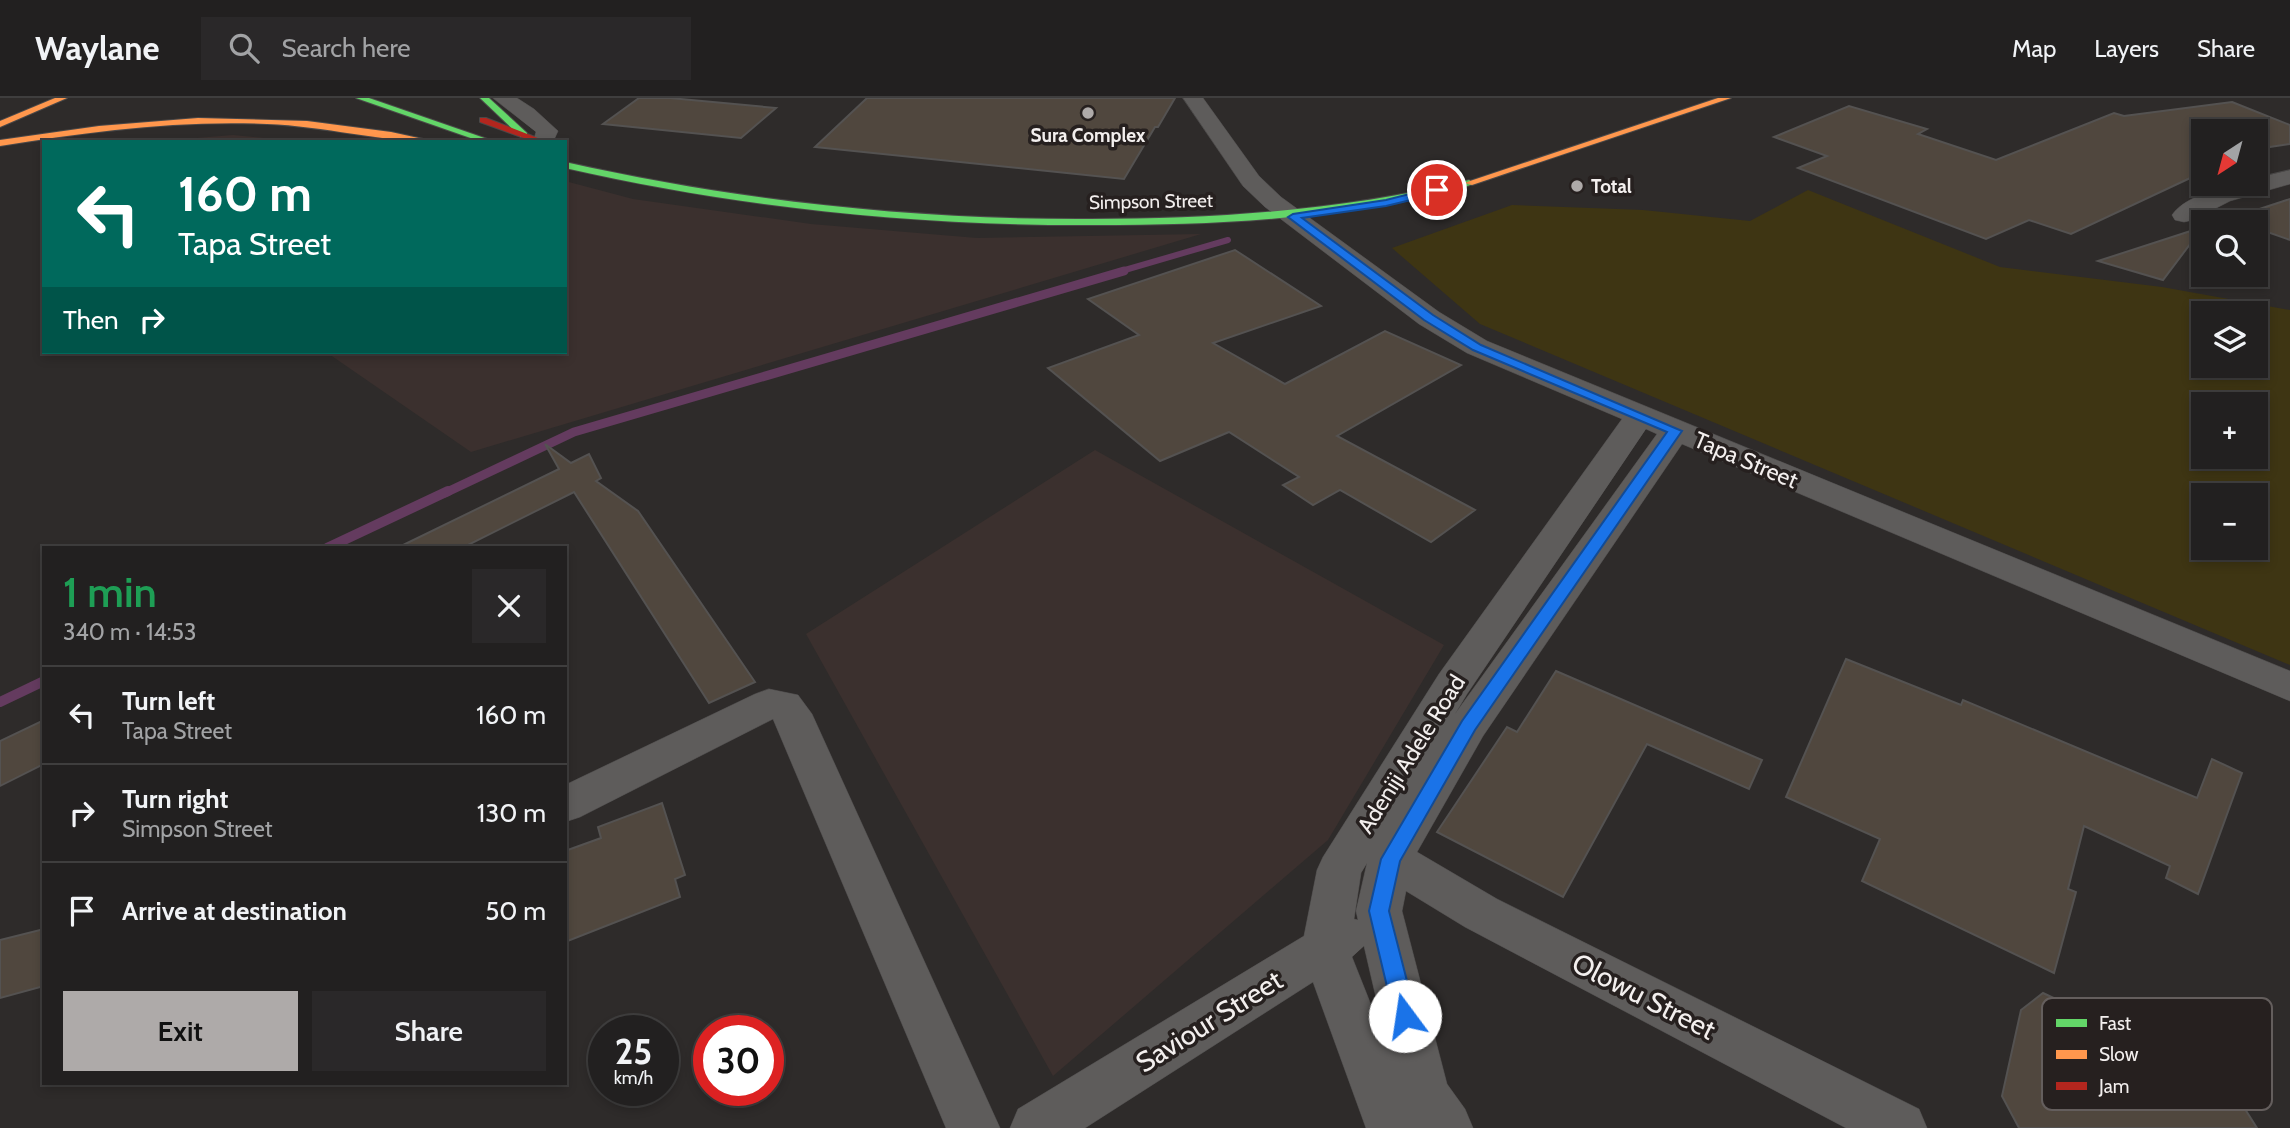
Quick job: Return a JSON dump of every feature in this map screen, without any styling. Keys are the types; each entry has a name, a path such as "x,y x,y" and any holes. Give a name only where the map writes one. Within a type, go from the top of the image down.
{"main road":[{"path":"359,98 486,140"},
{"path":"484,98 537,139"},
{"name":"Simpson Street","path":"567,166 622,181 726,201 955,223 1086,224 1386,203 1513,171 1727,98"},
{"path":"0,124 60,100"},
{"path":"472,116 537,139"},
{"path":"0,143 104,128 243,121 301,123 419,140"},
{"path":"567,149 723,186 827,200 932,208 1042,210 1283,209 1539,160"}],"street":[{"path":"503,98 542,124 547,131 537,139"},
{"name":"Tapa Street","path":"1194,98 1251,181 1283,209 1429,318 1477,348 2290,687"},
{"path":"2183,215 2204,202 2290,177"},
{"name":"Adeniji Adele Road","path":"1446,1128 1424,1095 1379,911 1390,859 1469,725 1657,423"},
{"name":"Adeniji Adele Road","path":"1325,950 1339,870 1453,684 1657,423"},
{"path":"567,804 769,704 784,705 792,714 973,1128"},
{"name":"Olowu Street","path":"1390,859 1481,913 1900,1128"},
{"name":"Saviour Street","path":"1037,1128 1325,950 1379,911"},
{"path":"1325,950 1393,1128"}],"shaded area":[{"path":"233,135 287,140 172,140"},
{"path":"567,182 633,199 811,224 977,238 1201,234 471,452 329,354 567,354"},
{"path":"1808,190 2000,267 2162,287 2240,301 2191,301 2191,378 2268,378 2268,306 2290,310 2290,665 1480,324 1392,248 1512,205 1643,210 1750,221"},
{"path":"1095,450 1444,645 1328,840 1053,1076 806,634"}],"building":[{"path":"639,98 670,98 776,108 741,138 603,124"},
{"path":"867,98 1175,98 1124,179 815,147"},
{"path":"2232,102 2290,125 2290,144 2268,147 2268,119 2191,119 2191,178 2071,234 2029,220 1986,239 1798,168 1827,156 1774,137 1849,106 1927,129 1918,134 1996,160 2114,113 2124,116"},
{"path":"2290,199 2290,240 2268,232 2268,210 2256,210"},
{"path":"2191,231 2191,243 2163,280 2098,261"},
{"path":"1235,250 1321,306 1213,343 1285,384 1385,331 1461,365 1337,436 1475,510 1431,542 1340,490 1313,505 1283,485 1299,477 1229,432 1160,461 1048,368 1139,335 1088,299"},
{"path":"545,444 571,463 589,454 601,478 596,481 638,511 755,682 709,703 574,492 466,546 401,546 559,469"},
{"path":"1846,659 1961,705 1963,700 2197,798 2212,759 2242,773 2198,894 2166,878 2170,866 2084,826 2068,889 2076,892 2054,973 1862,881 1880,839 1786,797"},
{"path":"1556,671 1762,760 1749,789 1647,744 1563,897 1437,832 1507,727 1517,732"},
{"path":"42,721 42,765 0,786 0,741"},
{"path":"662,803 685,875 675,879 680,897 567,941 567,850 601,838 598,827"},
{"path":"42,930 42,987 0,998 0,940"},
{"path":"2043,993 2054,998 2042,998 2042,1110 2246,1110 2257,1128 2019,1128 2002,1096 2021,1010"}],"waterway":[{"path":"1118,272 1228,240"},
{"path":"445,493 574,432 1124,271"},
{"path":"331,546 448,491"},
{"path":"0,702 42,682"}],"traffic: fast":[{"path":"360,98 486,140"},
{"path":"484,98 524,135"},
{"path":"567,165 771,204 839,212 977,221 1117,222 1294,214 1381,202 1469,183"}],"traffic: slow":[{"path":"0,124 63,98"},
{"path":"1469,183 1727,98"},
{"path":"0,143 132,125 231,120 307,124 420,140"}],"traffic: jam":[{"path":"483,120 538,140"}],"place":[{"name":"Sura Complex","path":"1088,113"},
{"name":"Total","path":"1577,186"}],"route":[{"path":"1405,1016 1379,911 1390,859 1469,725 1675,431 1477,348 1429,318 1293,217 1386,203 1437,190"}]}
